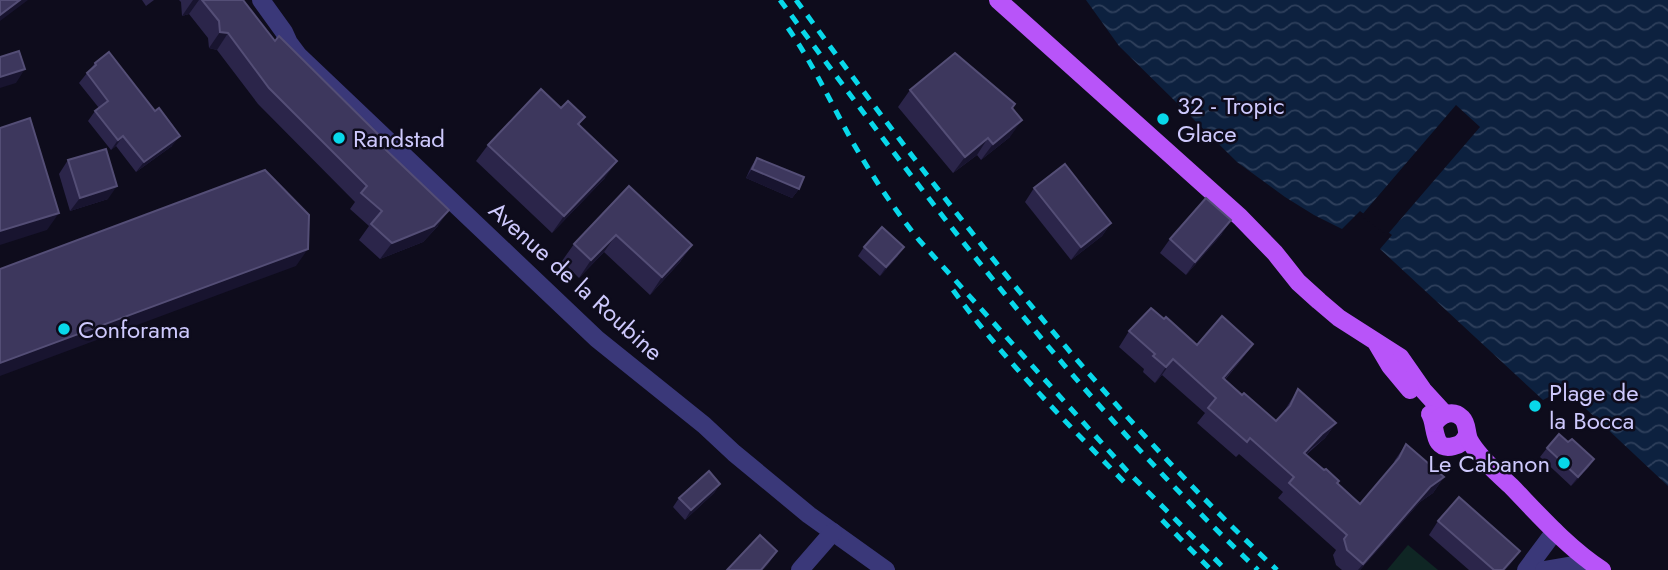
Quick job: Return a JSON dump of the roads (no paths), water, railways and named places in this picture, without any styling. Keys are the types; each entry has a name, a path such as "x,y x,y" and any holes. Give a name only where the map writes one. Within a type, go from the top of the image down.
{"main road":[{"path":"998,0 1240,217 1275,253 1298,282 1319,301 1339,318 1376,341 1390,366 1432,416 1440,419"},
{"path":"1451,413 1462,418 1465,423 1463,439 1448,447 1438,441 1434,431 1440,419 1451,413"},
{"path":"1463,439 1470,442 1582,567"},
{"path":"1553,534 1602,570"}],"street":[{"name":"Avenue de la Roubine","path":"261,0 298,55 597,340 704,425 788,497 886,570"},
{"path":"800,570 833,532"},
{"path":"1526,570 1553,534"},
{"path":"1544,570 1582,567"}],"water":[{"path":"1086,0 1668,0 1668,486 1562,390 1543,400 1380,249 1392,235 1360,211 1342,229 1285,197 1237,162 1119,46"}],"railway":[{"path":"780,0 1006,296 1127,437 1258,570"},
{"path":"796,0 908,150 1023,296 1146,437 1210,505 1277,570"},
{"path":"788,28 867,167 919,240 1127,471 1226,570"},
{"path":"953,290 1014,365 1125,483"},
{"path":"1162,520 1211,570"}],"place":[{"name":"32 - Tropic Glace","path":"1163,119"},
{"name":"Randstad","path":"339,138"},
{"name":"Conforama","path":"64,329"},
{"name":"Plage de la Bocca","path":"1535,406"},
{"name":"Le Cabanon","path":"1564,463"}]}
